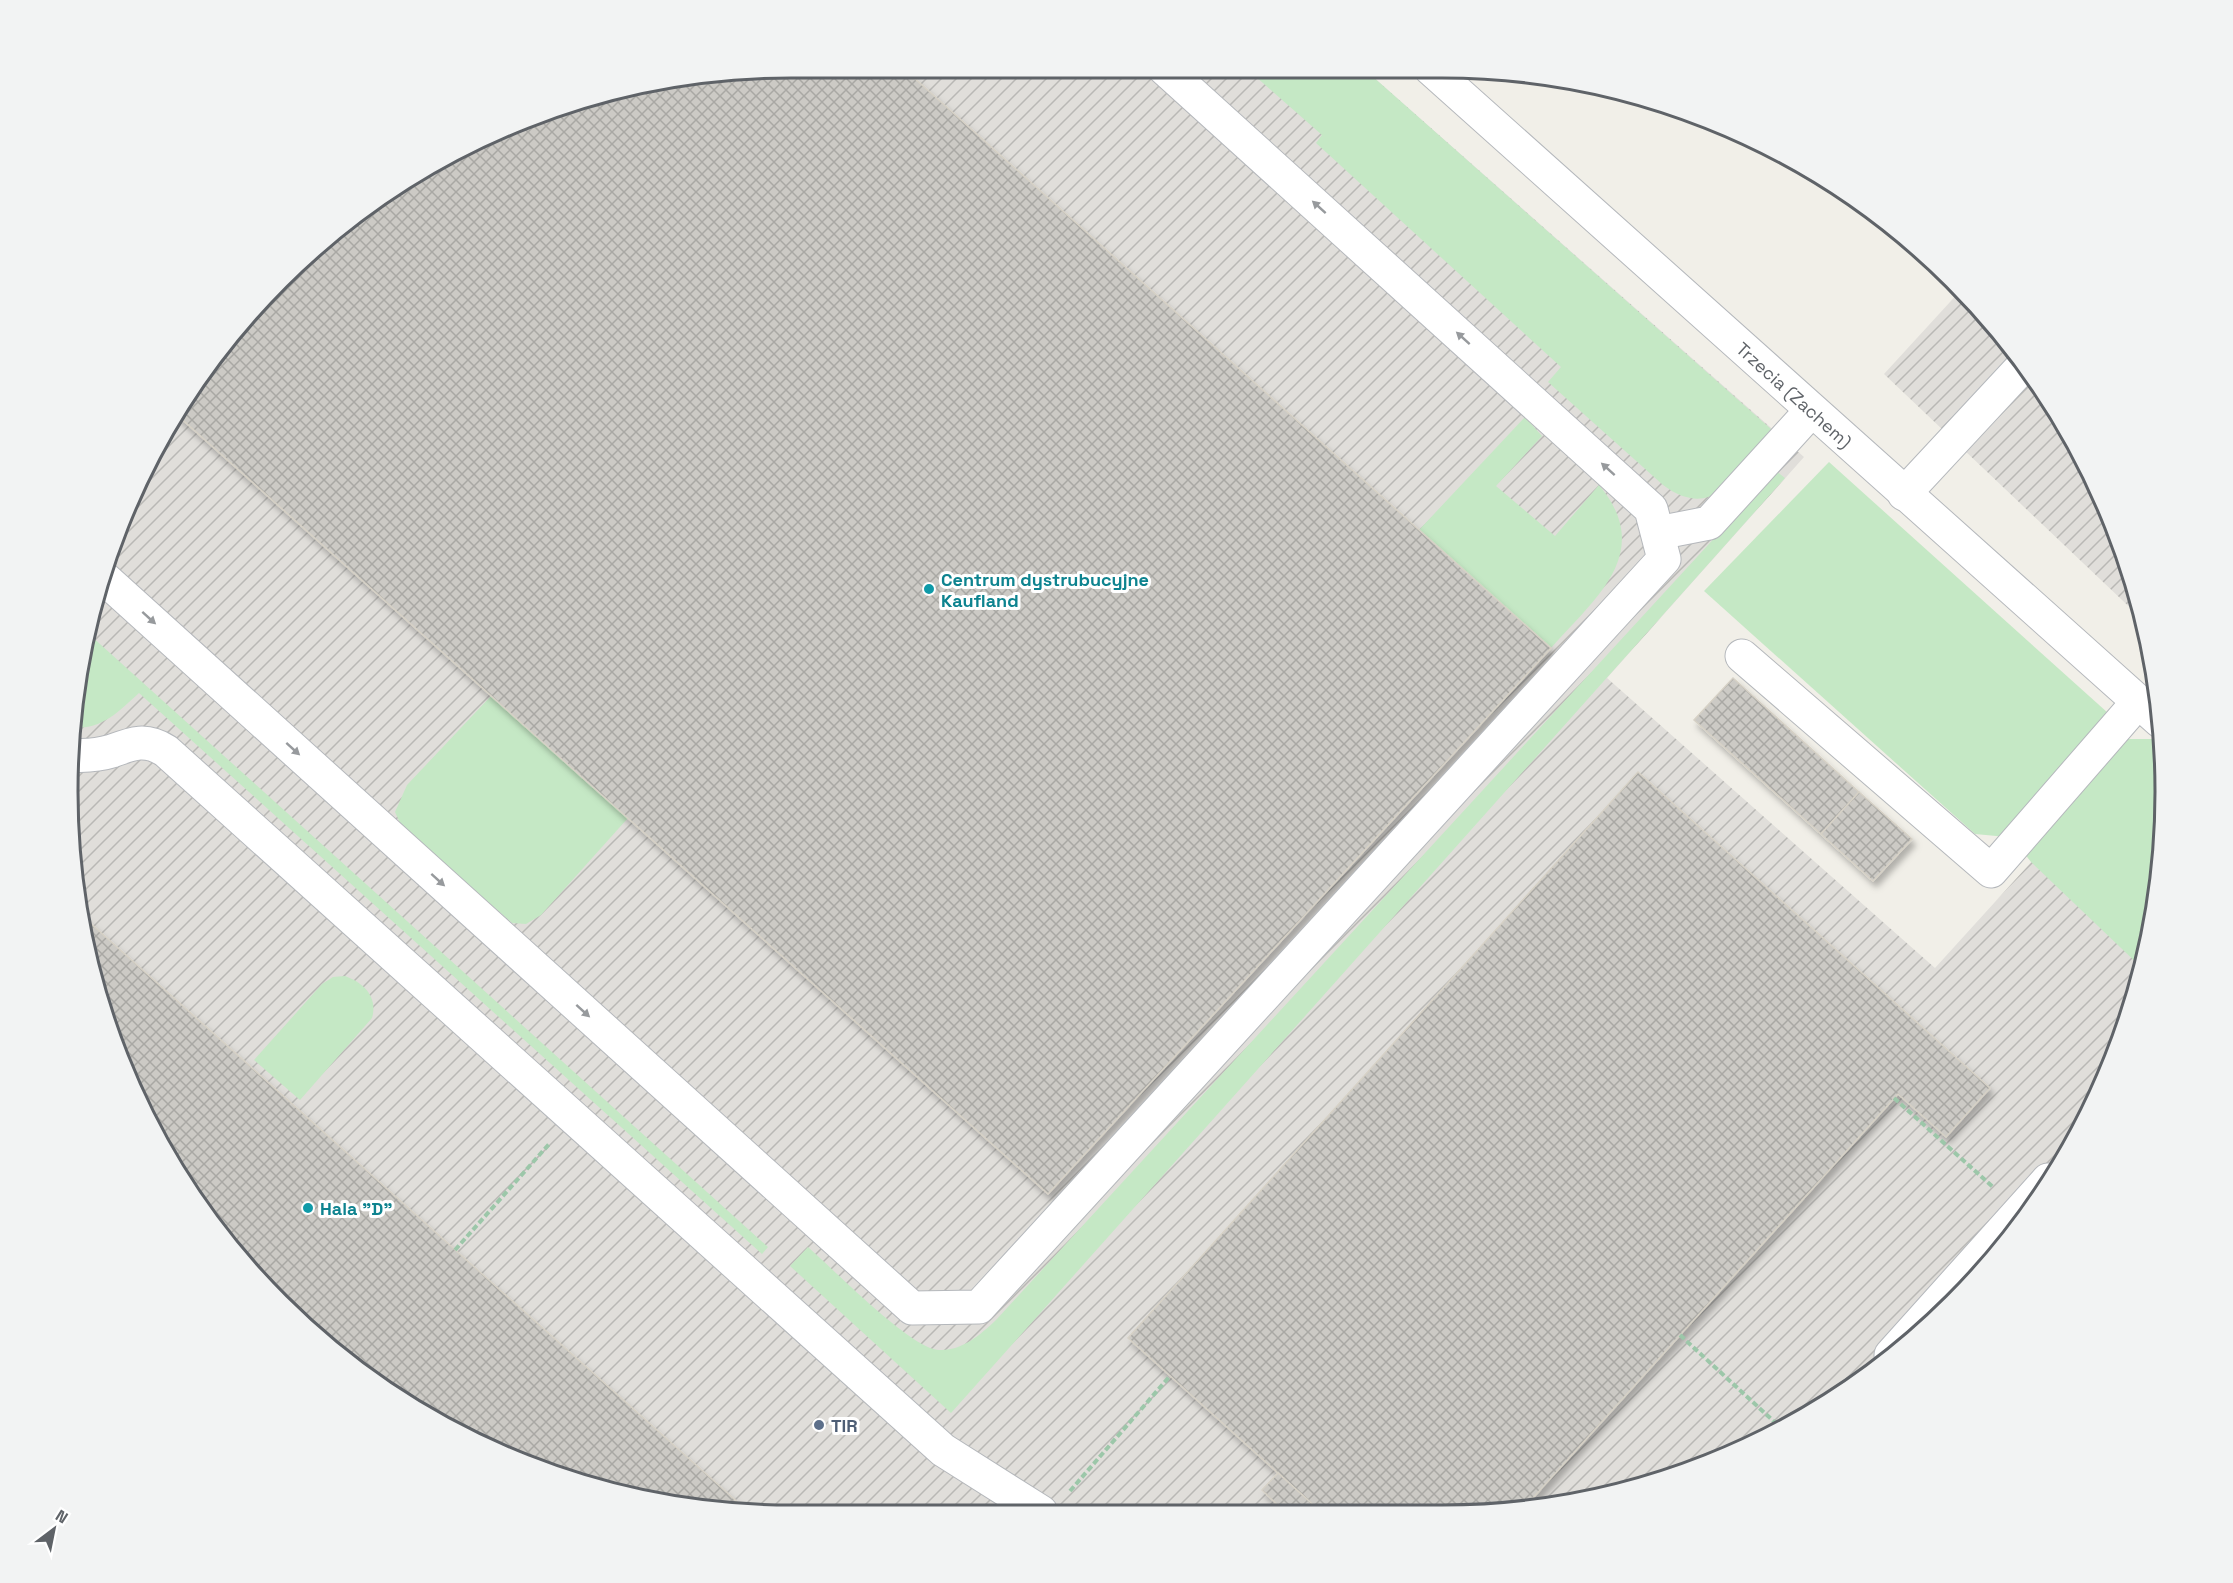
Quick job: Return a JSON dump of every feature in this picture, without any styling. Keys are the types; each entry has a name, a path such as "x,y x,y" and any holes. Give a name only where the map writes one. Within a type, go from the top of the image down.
{"lane":[{"path":"109,583 912,1308 979,1307 1664,559 1651,509 1175,78"},
{"name":"Trzecia (Zachem)","path":"1441,78 2149,711"},
{"path":"1904,494 2018,371"},
{"path":"1658,533 1709,523 1811,411"},
{"path":"1742,656 1991,871 2149,711"},
{"path":"80,756 111,751 134,742 147,742 166,751 943,1450 1030,1505"},
{"path":"1932,1309 2014,1218"}],"path":[{"path":"1894,1098 2019,1210"},
{"path":"455,1250 573,1117"},
{"path":"1680,1335 1774,1422"},
{"path":"1069,1492 1170,1376"}],"shaded area":[{"path":"792,78 1374,78 1804,457 1607,678 1935,968 2113,772 2154,825 2149,885 2141,931 2131,976 2101,1065 2059,1148 2035,1188 1978,1262 1912,1328 1876,1358 1838,1385 1798,1409 1715,1451 1626,1481 1581,1491 1535,1499 1442,1505 792,1505 698,1499 652,1491 607,1481 518,1451 435,1409 395,1385 321,1328 287,1296 227,1228 101,974 84,885 78,792 84,698 102,607 132,518 174,435 198,395 225,357 287,287 357,225 395,198 435,174 518,132 607,102 652,92 698,84"},
{"path":"1955,297 2008,357 2035,395 2059,435 2101,518 2131,609 1884,374"}],"green space":[{"path":"1257,78 1374,78 1771,429 1751,460 1727,487 1714,495 1699,499 1682,496 1663,485 1548,382 1561,367 1316,143 1322,135"},
{"path":"1525,417 1542,436 1496,486 1555,536 1599,485 1615,510 1622,532 1620,554 1612,574 1600,593 1551,648 1419,530"},
{"path":"1829,462 2108,713 2007,837 1975,834 1704,591"},
{"path":"1776,471 1785,478 951,1413 790,1266 808,1247 892,1323 926,1346 939,1350 955,1348 984,1331"},
{"path":"95,639 768,1247 762,1254 139,693 109,718 83,728 84,698"},
{"path":"491,696 628,818 541,915 526,924 512,923 401,825 395,812 407,785"},
{"path":"2124,739 2152,739 2155,792 2153,838 2149,885 2134,961 2031,862 2021,849"},
{"path":"345,976 368,992 373,1004 372,1018 300,1100 254,1060 322,984 333,977"}],"building":[{"name":"Centrum dystrubucyjne Kaufland","path":"914,78 1551,648 1048,1194 183,420 225,357 287,287 357,225 395,198 476,152 518,132 607,102 698,84 745,80"},
{"path":"1733,678 1859,792 1821,834 1694,720"},
{"path":"1638,772 1990,1088 1946,1137 1898,1094 1532,1499 1442,1505 1313,1505 1128,1338"},
{"path":"1859,792 1912,839 1873,881 1821,834"},
{"name":"Hala \"D\"","path":"91,923 738,1502 698,1499 607,1481 518,1451 435,1409 395,1385 321,1328 255,1262 225,1226 198,1188 174,1148 132,1065 102,976"},
{"path":"1278,1473 1313,1505 1278,1505 1262,1490"}],"place":[{"name":"Centrum dystrubucyjne Kaufland","path":"929,589"},
{"name":"Hala \"D\"","path":"308,1208"},
{"name":"TIR","path":"819,1425"}]}
